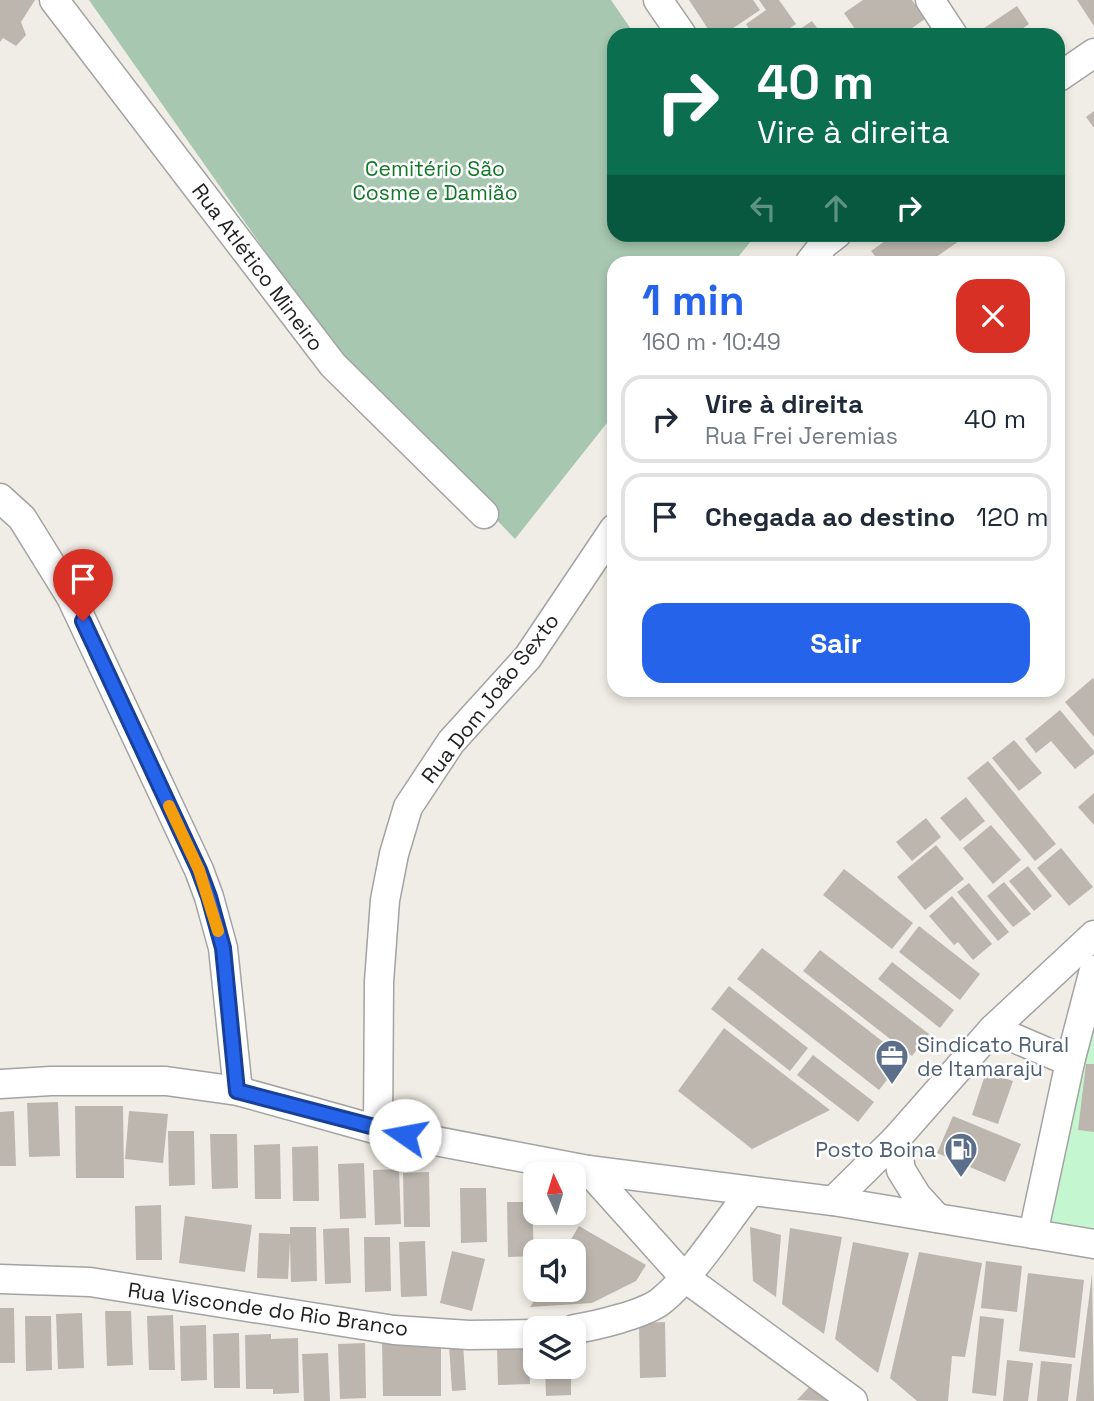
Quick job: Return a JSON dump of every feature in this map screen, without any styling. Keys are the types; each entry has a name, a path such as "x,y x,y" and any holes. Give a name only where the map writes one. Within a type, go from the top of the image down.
{"street":[{"name":"Rua Atlético Mineiro","path":"54,0 332,365 484,514"},
{"path":"658,0 676,28"},
{"path":"930,0 948,28"},
{"path":"1065,73 1094,53"},
{"path":"0,498 22,519 71,597 199,870 223,948 237,1091"},
{"name":"Rua Dom João Sexto","path":"379,1130 379,982 385,900 394,853 408,807 451,742 527,657 607,539"},
{"path":"833,1201 896,1139 993,1029 1094,935"},
{"path":"1033,1234 1070,1062 1093,976 1051,973"},
{"path":"993,1029 1070,1062"},
{"path":"0,1084 166,1081 237,1091 379,1130 588,1170 833,1201 1094,1244"},
{"path":"896,1139 901,1170 917,1196 937,1218"},
{"path":"588,1170 684,1277 853,1401"},
{"path":"586,1327 601,1325 660,1303 684,1277 750,1192"},
{"name":"Rua Visconde do Rio Branco","path":"0,1279 90,1282 394,1330 470,1335 523,1334"}],"green space":[{"name":"Cemitério São Cosme e Damião","path":"89,0 611,0 630,28 607,28 607,242 750,242 739,256 607,256 607,423 515,539 336,352"},
{"path":"1094,1016 1094,1228 1049,1221"}],"building":[{"path":"0,0 35,0 21,22 26,35 16,46 3,38 0,42"},
{"path":"689,0 753,0 760,10 733,28 707,28"},
{"path":"759,0 779,0 796,24 790,28 749,28 746,24 766,10"},
{"path":"863,0 912,0 925,19 912,28 854,28 844,13"},
{"path":"1077,0 1094,0 1094,26"},
{"path":"1017,6 1029,24 1023,28 984,28"},
{"path":"812,21 817,28 802,28"},
{"path":"1094,111 1094,128 1086,117"},
{"path":"884,242 958,242 938,256 875,256 871,251"},
{"path":"1093,678 1094,680 1094,737 1065,702"},
{"path":"1060,710 1094,751 1094,754 1075,769 1051,741 1036,753 1025,739"},
{"path":"1014,740 1042,773 1019,791 992,758"},
{"path":"988,761 1056,844 1035,861 967,778"},
{"path":"1094,793 1094,825 1078,807"},
{"path":"966,797 985,821 960,841 940,818"},
{"path":"926,818 941,837 912,861 896,842"},
{"path":"991,825 1021,860 993,884 963,848"},
{"path":"936,845 964,879 925,910 897,877"},
{"path":"1061,848 1093,887 1069,906 1037,868"},
{"path":"1028,866 1052,896 1034,911 1009,881"},
{"path":"844,869 913,923 892,949 823,895"},
{"path":"1004,882 1031,914 1013,927 987,896"},
{"path":"969,883 1009,932 998,941 957,892"},
{"path":"952,896 992,944 973,960 958,942 954,945 929,916"},
{"path":"919,926 980,974 960,1000 899,952"},
{"path":"762,948 904,1058 879,1090 737,979"},
{"path":"820,950 929,1034 912,1056 803,971"},
{"path":"892,962 954,1010 940,1028 878,979"},
{"path":"729,986 808,1048 790,1071 711,1009"},
{"path":"724,1028 830,1110 752,1149 678,1091"},
{"path":"813,1055 874,1102 858,1122 797,1075"},
{"path":"1086,1064 1094,1064 1094,1132 1078,1130"},
{"path":"986,1072 1013,1081 998,1124 972,1115"},
{"path":"58,1102 60,1156 29,1157 27,1103"},
{"path":"75,1106 123,1106 124,1178 76,1178"},
{"path":"14,1111 16,1166 0,1166 0,1112"},
{"path":"129,1111 168,1114 163,1163 125,1159"},
{"path":"953,1116 1021,1144 1005,1182 937,1153"},
{"path":"168,1131 194,1131 195,1185 169,1186"},
{"path":"210,1134 237,1134 238,1188 212,1189"},
{"path":"280,1144 281,1199 255,1199 254,1145"},
{"path":"318,1146 319,1201 293,1201 292,1147"},
{"path":"364,1163 366,1218 340,1219 338,1164"},
{"path":"399,1169 401,1224 375,1225 373,1170"},
{"path":"429,1172 430,1227 404,1227 403,1173"},
{"path":"460,1188 486,1188 487,1242 461,1243"},
{"path":"507,1202 523,1202 523,1225 533,1225 533,1239 523,1239 523,1256 508,1257"},
{"path":"161,1205 162,1260 136,1260 135,1206"},
{"path":"185,1216 252,1225 245,1272 179,1263"},
{"path":"579,1226 646,1265 636,1281 592,1303 530,1307 533,1302 586,1302 586,1239 571,1239"},
{"path":"290,1227 316,1227 317,1281 291,1282 290,1242 288,1279 257,1278 259,1233 290,1234"},
{"path":"750,1227 781,1235 776,1297 753,1281"},
{"path":"349,1228 351,1283 325,1284 323,1229"},
{"path":"790,1228 842,1237 824,1334 782,1304"},
{"path":"364,1237 390,1237 391,1291 365,1292"},
{"path":"425,1241 427,1296 401,1297 399,1242"},
{"path":"853,1242 909,1253 878,1373 835,1339"},
{"path":"452,1251 485,1259 472,1311 440,1303"},
{"path":"919,1252 982,1263 965,1357 952,1356 948,1401 917,1401 890,1378"},
{"path":"986,1261 1022,1266 1017,1312 981,1308"},
{"path":"1028,1273 1084,1280 1075,1358 1019,1351"},
{"path":"1092,1274 1094,1401 1076,1401"},
{"path":"0,1308 14,1308 15,1363 0,1363"},
{"path":"105,1311 131,1311 133,1365 107,1366"},
{"path":"82,1313 84,1368 58,1369 56,1314"},
{"path":"173,1315 175,1370 149,1370 147,1316"},
{"path":"25,1316 51,1316 52,1370 26,1371"},
{"path":"980,1316 1004,1319 996,1396 972,1393"},
{"path":"665,1322 666,1377 640,1378 639,1323"},
{"path":"206,1325 207,1380 181,1381 180,1326"},
{"path":"239,1333 240,1388 214,1388 213,1334"},
{"path":"271,1334 271,1339 298,1338 299,1393 273,1394 273,1389 246,1389 245,1335"},
{"path":"382,1341 441,1341 441,1396 383,1396"},
{"path":"365,1343 366,1398 340,1399 338,1344"},
{"path":"463,1344 466,1390 452,1391 449,1345"},
{"path":"523,1344 523,1379 530,1379 530,1384 498,1385 497,1345"},
{"path":"328,1353 330,1401 304,1401 302,1354"},
{"path":"1007,1360 1033,1363 1028,1401 1003,1401"},
{"path":"1041,1361 1072,1364 1068,1401 1037,1401"},
{"path":"545,1379 571,1379 571,1395 546,1396"},
{"path":"811,1385 827,1401 797,1400"}],"slow traffic":[{"path":"169,806 199,870 218,931"}],"place":[{"name":"Sindicato Rural de Itamaraju","path":"892,1086"},
{"name":"Posto Boina","path":"961,1179"}],"route":[{"path":"83,621 199,870 209,897 223,948 237,1091 405,1135"}]}
